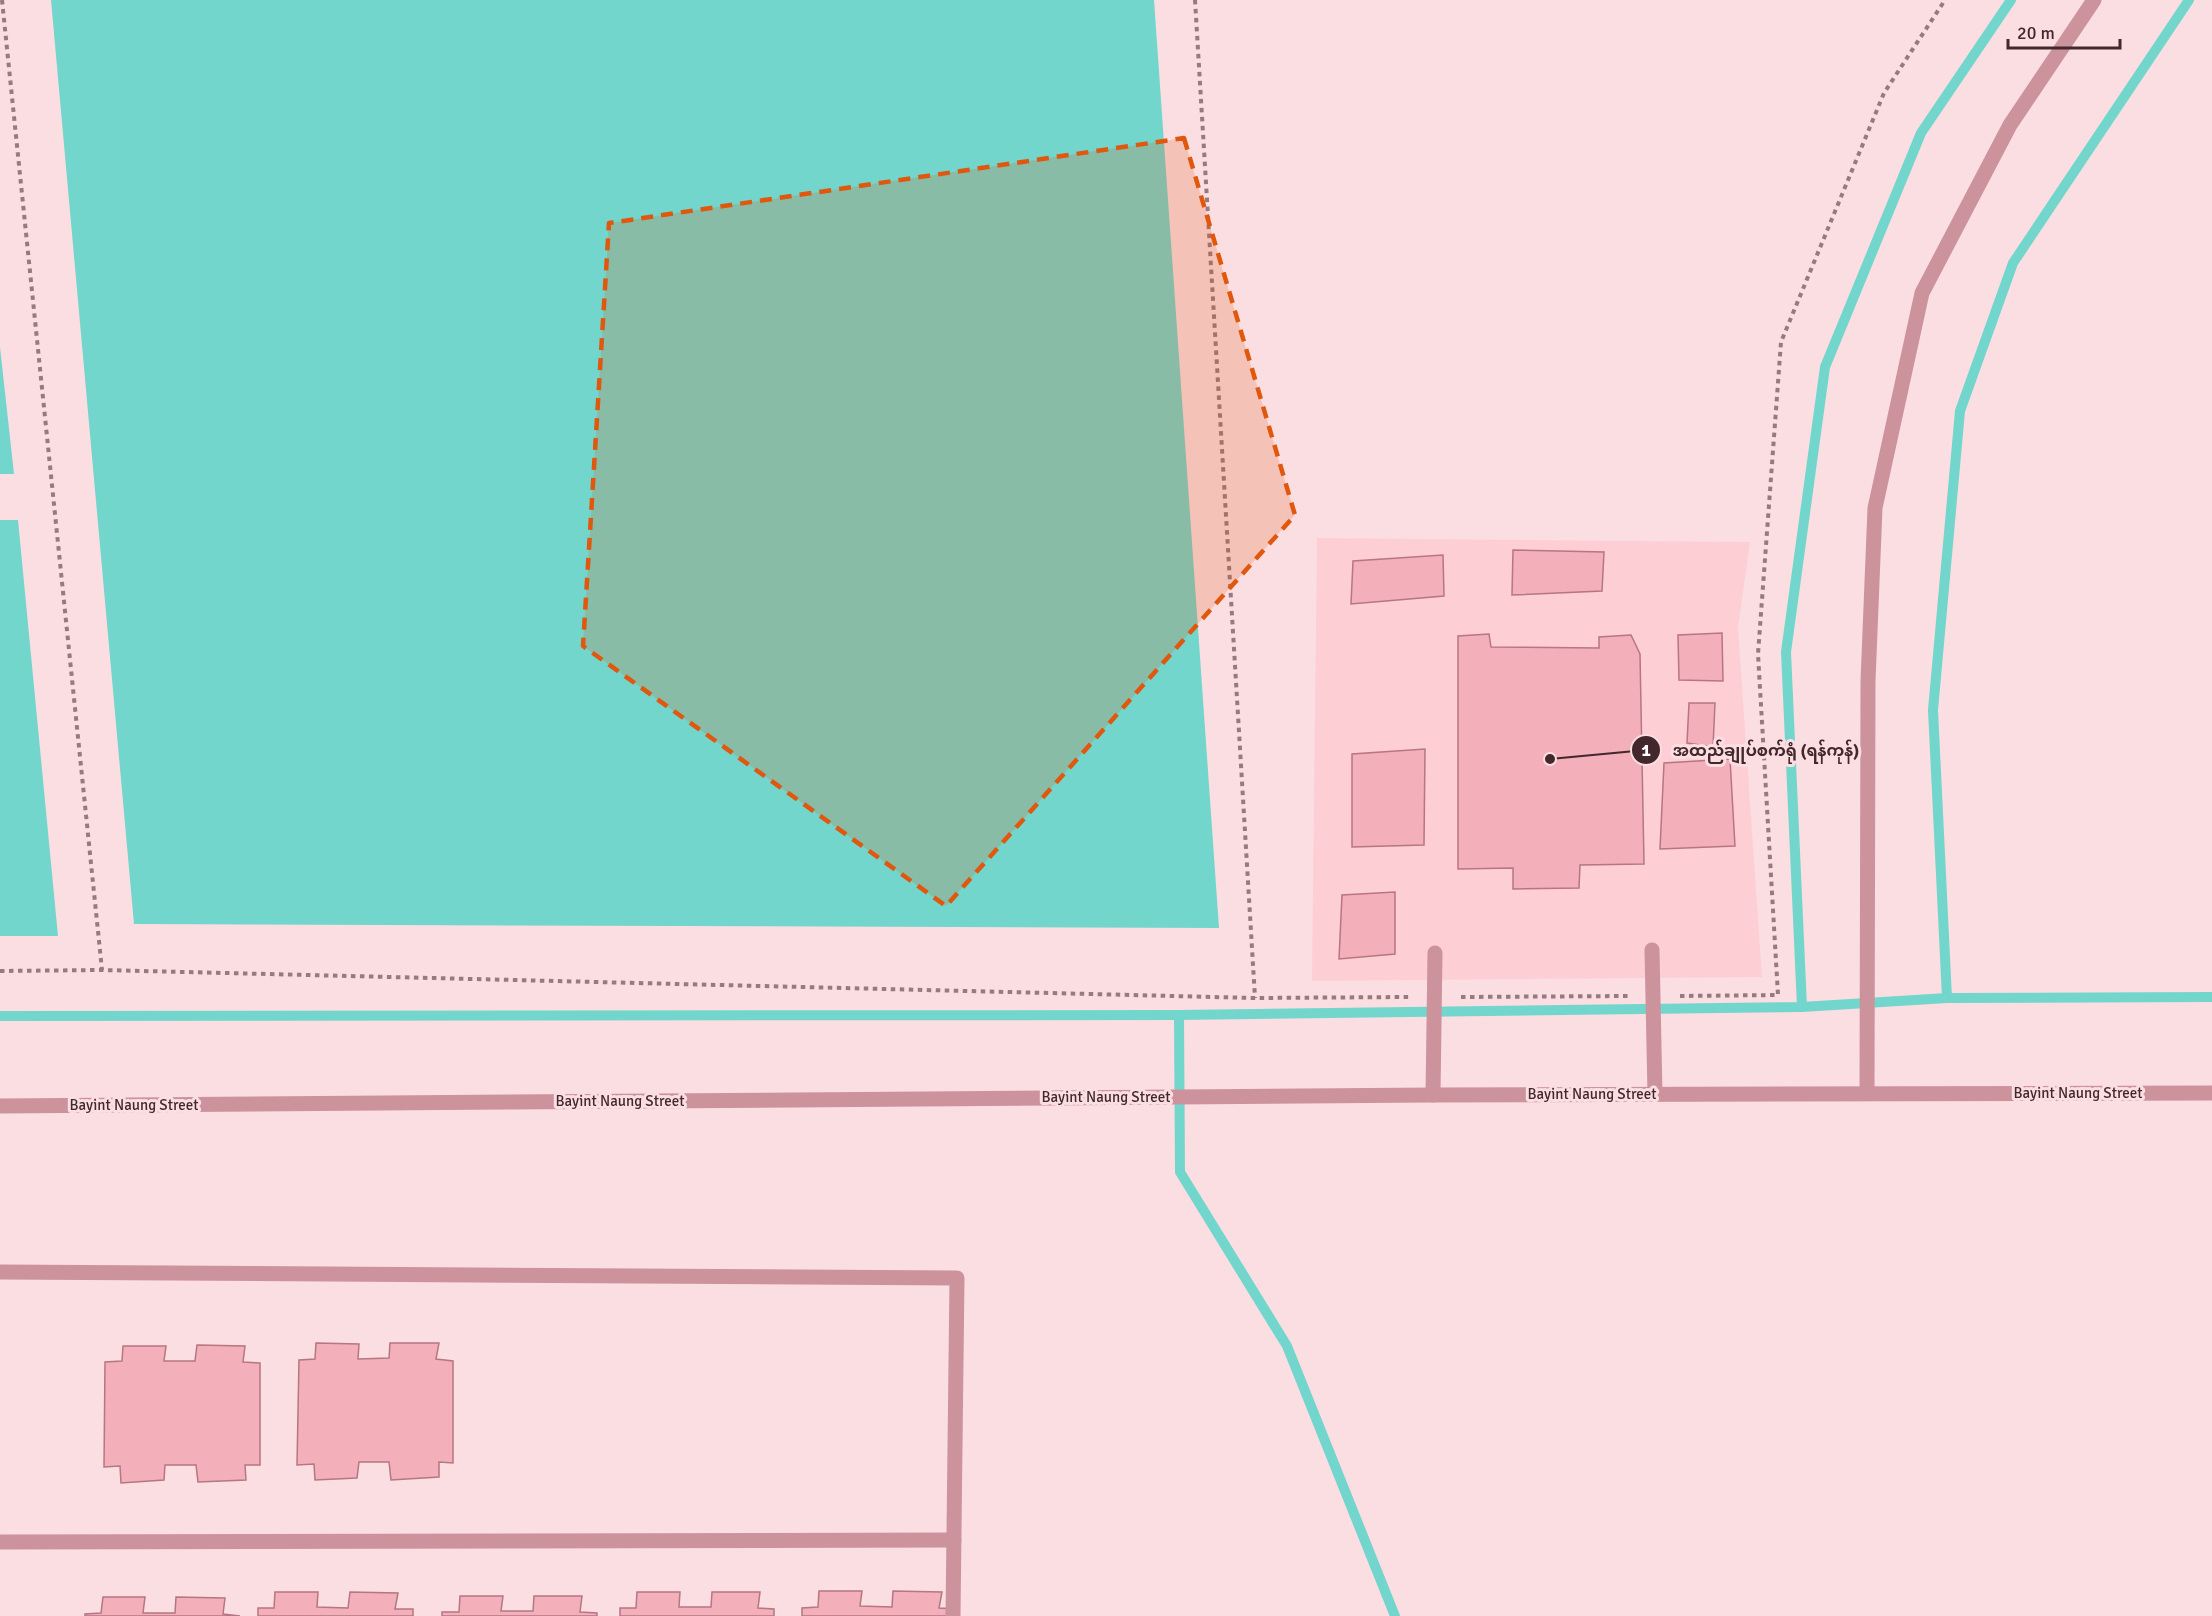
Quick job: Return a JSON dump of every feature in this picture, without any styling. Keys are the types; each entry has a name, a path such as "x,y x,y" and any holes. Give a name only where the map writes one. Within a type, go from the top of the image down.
{"street":[{"path":"1867,1093 1869,681 1875,508 1922,293 2010,125 2094,0"},
{"path":"1652,950 1655,1094"},
{"path":"1433,1095 1435,953"},
{"name":"Bayint Naung Street","path":"0,1106 1433,1095 2212,1093"},
{"path":"0,1272 957,1278 953,1616"},
{"path":"0,1542 954,1540"}],"path":[{"path":"2,0 102,970"},
{"path":"1195,0 1255,998"},
{"path":"1671,996 1778,995 1758,654 1781,342 1884,93 1945,0"},
{"path":"0,971 102,970 1255,998 1409,997"},
{"path":"1457,997 1635,996"}],"highlighted area":[{"path":"1184,138 1295,515 946,906 583,646 609,223"}],"shaded area":[{"path":"1317,538 1750,542 1738,628 1762,977 1312,981"}],"water":[{"path":"51,0 1154,0 1219,928 134,924"},
{"path":"0,347 14,474 0,474"},
{"path":"0,520 18,520 58,936 0,936"}],"building":[{"path":"1513,550 1604,552 1602,591 1512,595"},
{"path":"1443,555 1444,596 1351,604 1353,561"},
{"path":"1722,633 1723,681 1679,680 1678,635"},
{"path":"1489,634 1491,647 1599,648 1599,637 1631,635 1640,654 1644,864 1580,865 1579,888 1513,889 1513,868 1458,869 1458,636"},
{"path":"1689,703 1715,703 1713,747 1687,743"},
{"path":"1425,749 1424,845 1352,847 1352,754"},
{"path":"1730,759 1735,846 1660,849 1664,763"},
{"path":"1395,892 1395,954 1339,959 1342,895"},
{"path":"316,1343 359,1344 358,1359 389,1358 390,1343 439,1343 436,1359 453,1361 453,1463 439,1462 439,1477 391,1480 389,1462 359,1462 357,1478 315,1480 314,1464 297,1465 299,1360 315,1359"},
{"path":"197,1345 245,1346 243,1362 260,1363 260,1465 245,1465 246,1480 198,1482 196,1465 165,1465 164,1480 121,1483 120,1466 104,1467 105,1362 122,1361 123,1346 166,1346 164,1361 195,1361"},
{"path":"819,1591 862,1591 860,1606 892,1607 893,1591 942,1592 939,1608 957,1609 957,1616 802,1616 802,1608 818,1607"},
{"path":"275,1592 318,1592 317,1607 348,1608 350,1592 398,1593 395,1609 413,1609 413,1616 258,1616 258,1608 274,1608"},
{"path":"637,1592 680,1592 679,1607 711,1607 712,1592 760,1592 758,1608 774,1609 774,1616 620,1616 620,1608 636,1608"},
{"path":"460,1596 503,1596 501,1611 533,1611 534,1596 582,1596 580,1612 597,1613 597,1616 442,1616 442,1612 459,1612"},
{"path":"103,1597 145,1597 143,1613 175,1613 176,1597 225,1598 223,1614 240,1616 85,1616 85,1614 101,1613"}],"waterway":[{"path":"1802,1007 1786,652 1825,367 1921,133 2011,0"},
{"path":"1947,998 1933,710 1960,411 2013,263 2189,0"},
{"path":"0,1016 1179,1015 1802,1007 1947,998 2212,997"},
{"path":"1179,1015 1180,1172 1287,1346 1395,1616"}],"place":[{"name":"အထည်ချုပ်စက်ရုံ (ရန်ကုန်)","path":"1550,759"}]}
